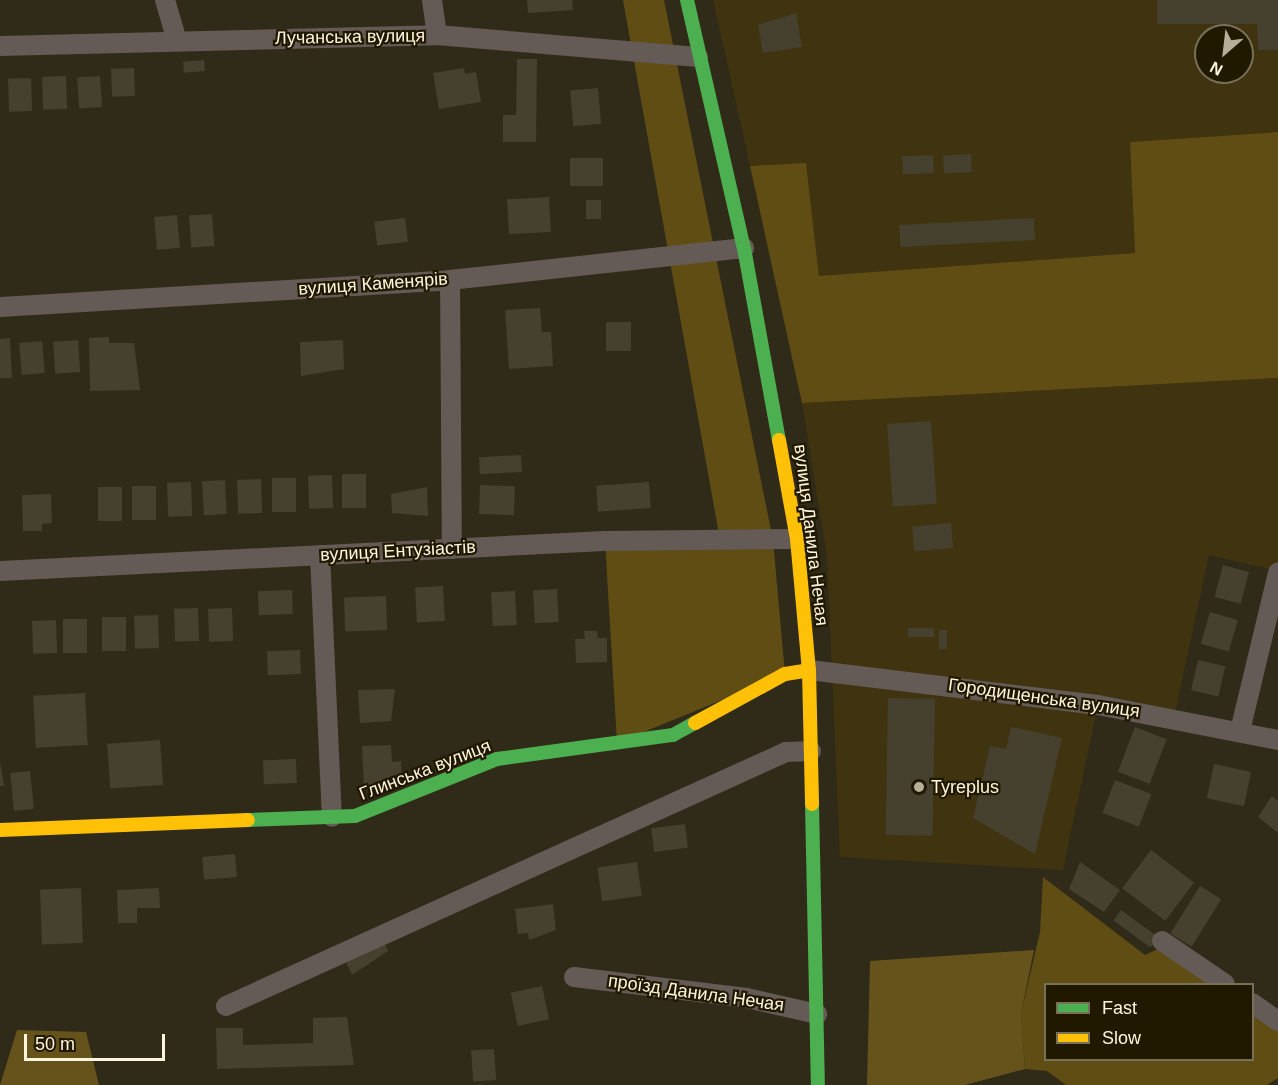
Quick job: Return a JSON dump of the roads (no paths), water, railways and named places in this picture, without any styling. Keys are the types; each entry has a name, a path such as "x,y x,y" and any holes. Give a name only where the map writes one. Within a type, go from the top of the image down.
{"main road":[{"name":"вулиця Данила Нечая","path":"687,0 698,57 744,248 797,539 809,670 818,1085"},
{"name":"Глинська вулиця","path":"0,830 332,817 378,811 497,759 673,735 785,674 809,670"}],"street":[{"path":"165,0 177,41"},
{"path":"432,0 438,34"},
{"name":"Лучанська вулиця","path":"0,46 438,34 698,57"},
{"name":"вулиця Каменярів","path":"0,307 450,280 744,248"},
{"path":"450,280 452,549"},
{"name":"вулиця Ентузіастів","path":"0,571 452,549 797,539"},
{"path":"320,555 332,817"},
{"path":"1240,731 1278,573"},
{"name":"Городищенська вулиця","path":"809,670 1098,705 1240,731 1274,741"},
{"path":"226,1006 786,752 811,751"},
{"path":"1162,941 1224,983"},
{"name":"проїзд Данила Нечая","path":"574,977 736,997 817,1014"},
{"path":"1254,1004 1278,1021"}],"place":[{"name":"Tyreplus","path":"919,787"}]}
